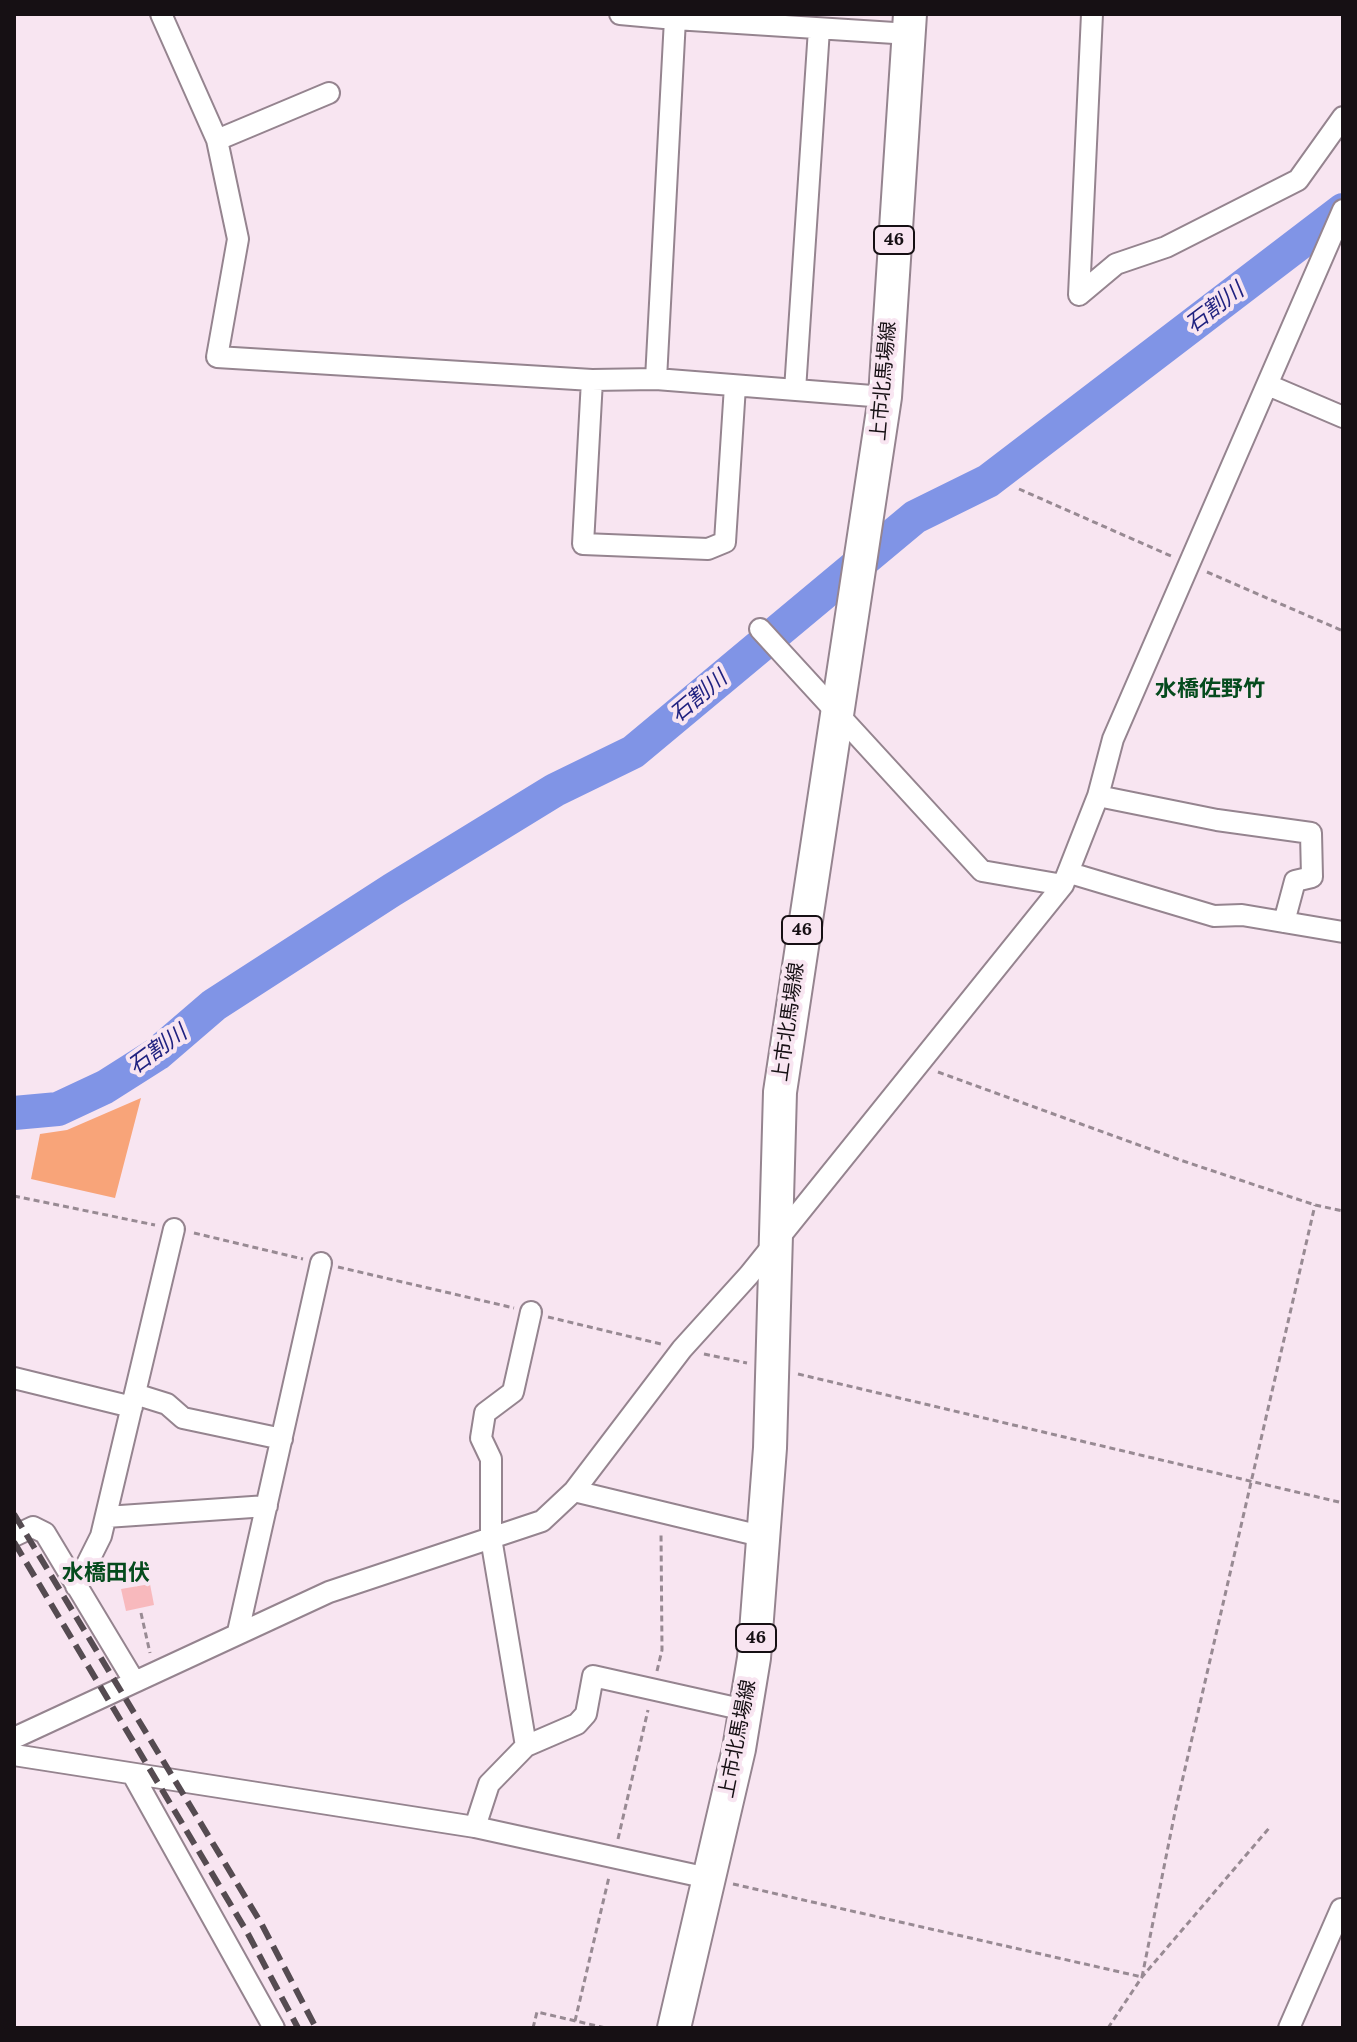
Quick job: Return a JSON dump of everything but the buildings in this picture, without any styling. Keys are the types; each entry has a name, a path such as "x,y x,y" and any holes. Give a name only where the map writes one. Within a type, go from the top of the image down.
{"main road":[{"name":"上市北馬場線","path":"674,2028 745,1710 765,1537 780,1092 885,397 898,162 910,24"}],"street":[{"path":"161,14 217,140 238,239 217,357 592,380 656,379 885,397"},
{"path":"620,14 819,29 910,24"},
{"path":"1092,14 1079,295 1116,264 1166,247 1298,180 1343,117"},
{"path":"656,379 675,19"},
{"path":"795,390 819,29"},
{"path":"217,140 329,93"},
{"path":"14,1738 329,1592 542,1521 574,1491 682,1349 749,1275 773,1240 920,1065 1066,879 1098,796 1113,739 1343,210"},
{"path":"592,380 583,544 708,549 725,542 735,386"},
{"path":"1268,385 1343,417"},
{"path":"760,629 982,871 1066,879 1214,916 1242,915 1343,932"},
{"path":"1098,796 1217,820 1311,833 1312,877 1295,881 1284,922"},
{"path":"76,1586 101,1536 174,1229"},
{"path":"238,1632 321,1263"},
{"path":"526,1746 491,1538 491,1459 481,1438 485,1413 513,1392 531,1312"},
{"path":"14,1378 167,1404 183,1418 282,1439"},
{"path":"574,1491 765,1537"},
{"path":"106,1517 267,1506"},
{"path":"14,1536 33,1527 45,1533 134,1681"},
{"path":"475,1827 489,1784 526,1746 577,1724 586,1714 593,1676 745,1710"},
{"path":"14,1755 475,1827 708,1878"},
{"path":"133,1775 274,2028"},
{"path":"1289,2028 1341,1909"}],"path":[{"path":"920,1065 998,1096 1315,1205 1343,1211"},
{"path":"14,1196 174,1229 1343,1503"},
{"path":"1142,1977 1315,1205"},
{"path":"575,2021 662,1650 661,1512"},
{"path":"141,1613 155,1672"},
{"path":"1108,2028 1142,1977 1270,1827"},
{"path":"708,1878 1142,1977"},
{"path":"533,2028 537,2012 606,2028"}],"shaded area":[{"path":"141,1098 115,1198 31,1179 40,1134 67,1130"}],"waterway":[{"name":"石割川","path":"14,1113 58,1109 105,1087 157,1054 214,1005 392,890 555,790 633,752 915,517 988,481 1343,210"}],"railway":[{"path":"14,1514 261,1923 316,2028"},
{"path":"14,1542 247,1932 298,2028"}],"district":[{"name":"水橋佐野竹","path":"1210,690"},
{"name":"水橋田伏","path":"106,1574"}]}
